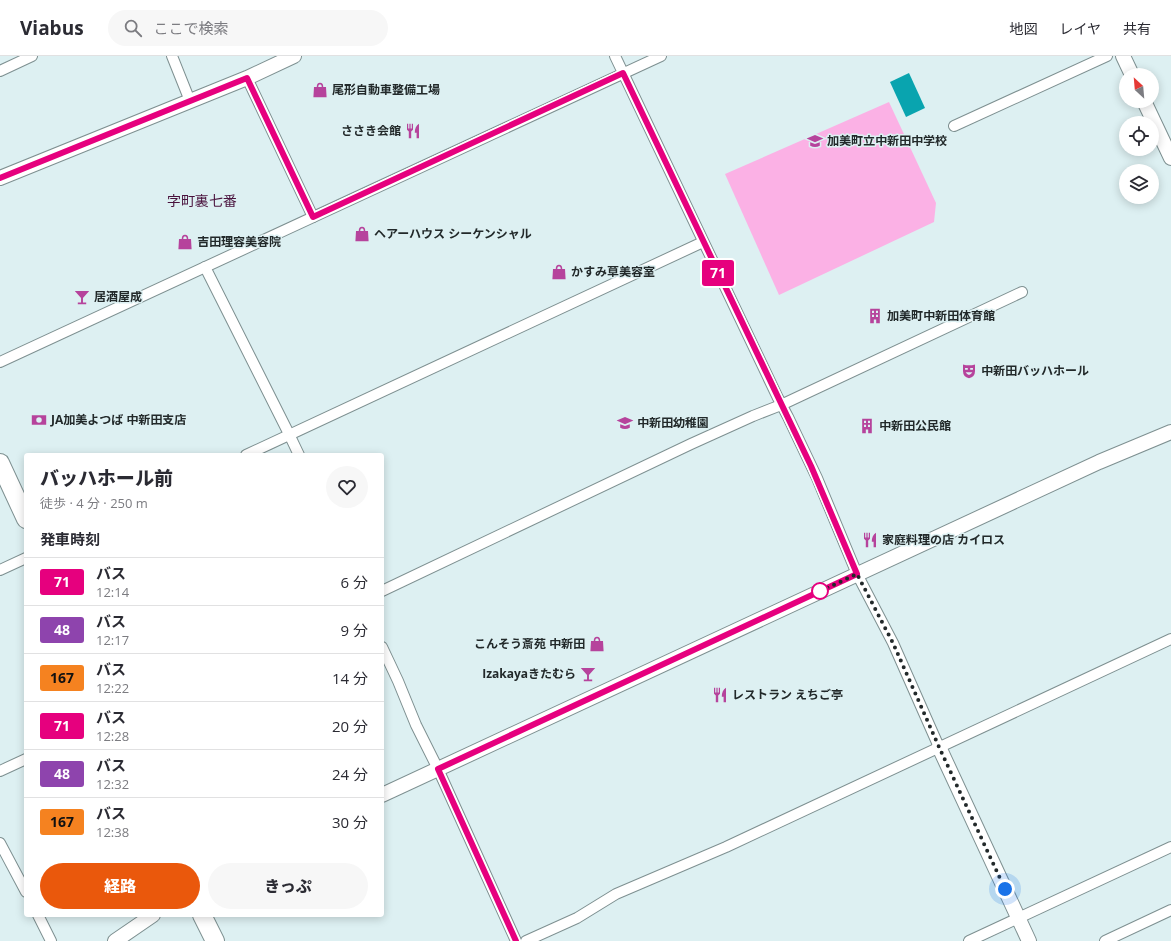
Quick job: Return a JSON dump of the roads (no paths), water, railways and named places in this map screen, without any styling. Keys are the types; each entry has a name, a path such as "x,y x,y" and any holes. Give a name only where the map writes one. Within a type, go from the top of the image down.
{"highway":[{"path":"0,463 24,515"},
{"path":"203,917 215,941"}],"street":[{"path":"0,71 32,56"},
{"path":"172,56 190,101"},
{"path":"0,178 247,78 294,56"},
{"path":"615,56 817,478 857,574 893,643 939,747 1029,941"},
{"path":"0,362 662,56"},
{"path":"954,126 1107,56"},
{"path":"1123,56 1129,68"},
{"path":"247,78 313,217"},
{"path":"1147,108 1171,158"},
{"path":"250,453 703,242"},
{"path":"205,267 298,453"},
{"path":"384,590 691,444 753,416 782,405 1022,292"},
{"path":"384,794 1099,462 1171,432"},
{"path":"0,570 24,559"},
{"path":"526,941 577,918 616,894 726,847 1171,640"},
{"path":"384,651 416,725 438,769 516,941"},
{"path":"0,771 24,759"},
{"path":"0,843 24,888"},
{"path":"969,941 1171,847"},
{"path":"1105,941 1171,910"},
{"path":"39,917 51,941"},
{"path":"115,941 150,917"}],"water":[{"path":"909,73 925,108 906,117 890,82"}],"place":[{"name":"尾形自動車整備工場","path":"320,90"},
{"name":"ささき会館","path":"413,131"},
{"name":"加美町立中新田中学校","path":"815,141"},
{"name":"ヘアーハウス シーケンシャル","path":"362,234"},
{"name":"吉田理容美容院","path":"185,242"},
{"name":"かすみ草美容室","path":"559,272"},
{"name":"居酒屋成","path":"82,297"},
{"name":"加美町中新田体育館","path":"875,316"},
{"name":"中新田バッハホール","path":"969,371"},
{"name":"JA加美よつば 中新田支店","path":"39,420"},
{"name":"中新田幼稚園","path":"625,423"},
{"name":"中新田公民館","path":"867,426"},
{"name":"家庭料理の店 カイロス","path":"870,540"},
{"name":"こんそう斎苑 中新田","path":"597,644"},
{"name":"Izakayaきたむら","path":"588,674"},
{"name":"レストラン えちご亭","path":"720,695"}],"district":[{"name":"字町裏七番","path":"202,201"}]}
